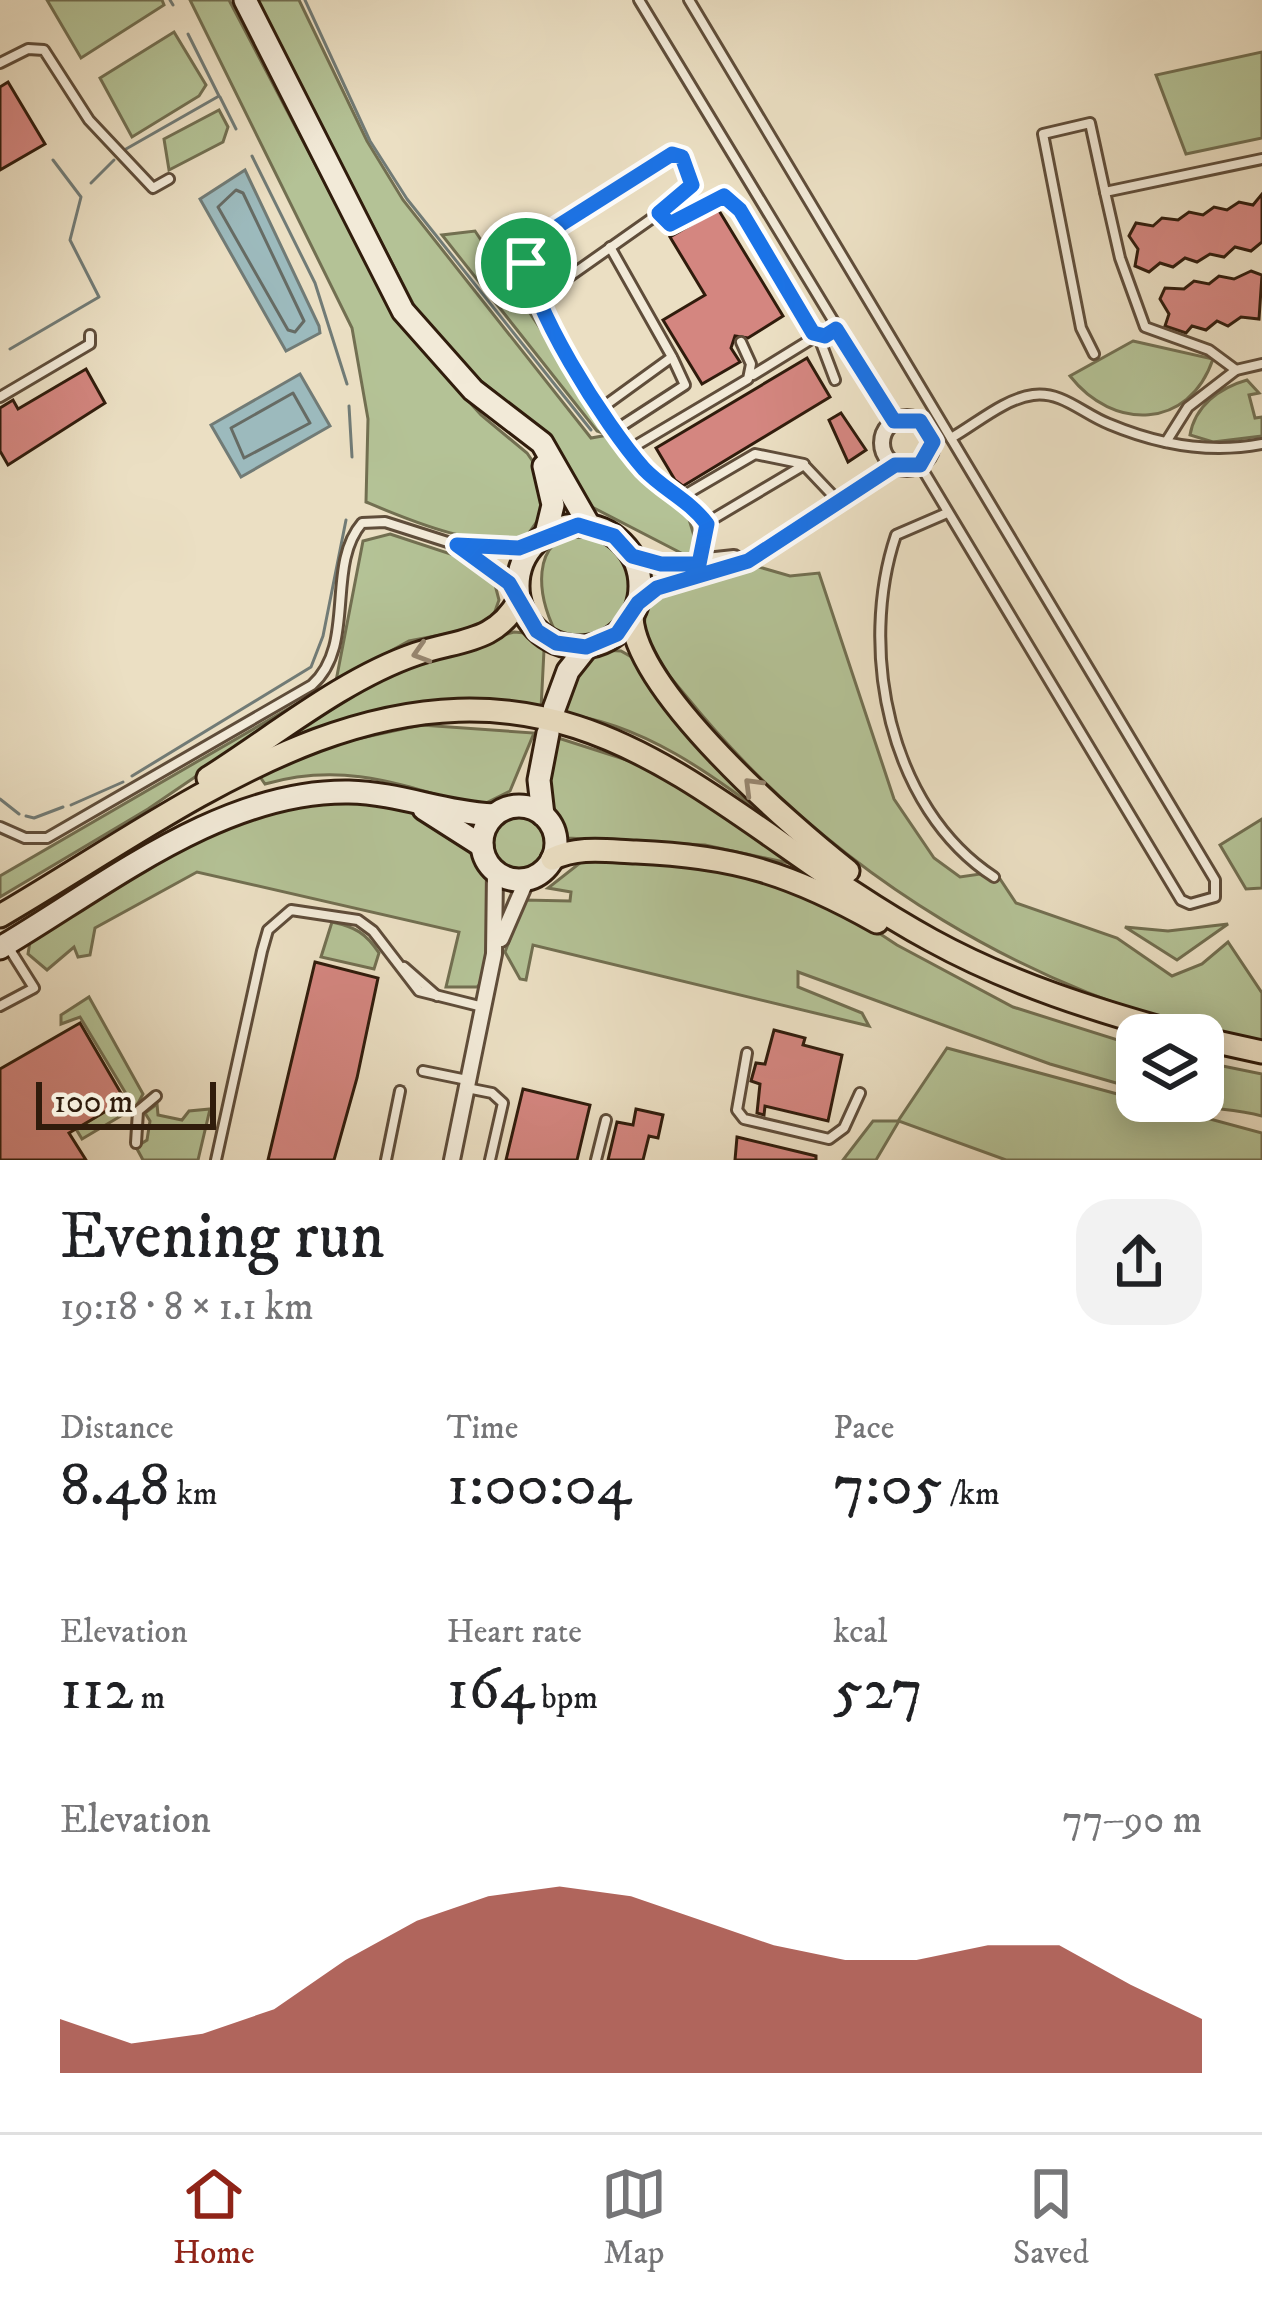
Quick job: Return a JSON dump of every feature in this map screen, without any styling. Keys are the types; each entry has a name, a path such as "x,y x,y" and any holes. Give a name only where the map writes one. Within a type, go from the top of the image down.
{"main road":[{"path":"245,0 403,310 448,367 542,443 589,526"},
{"path":"514,421 550,481 553,505 540,540 520,568 518,596 529,622 547,638 586,647"},
{"path":"540,540 589,526 614,536 632,556 640,579 635,610 638,650 779,813 893,903 1054,995"},
{"path":"9,910 76,862 377,672 417,653 494,632 518,596"},
{"path":"547,638 552,663 550,708 586,647 617,634 635,610"},
{"path":"9,910 233,779 317,740 411,716 494,714 590,731 668,764 893,917 992,972"},
{"path":"482,846 544,732 539,781 543,815 554,831 552,859"},
{"path":"3,946 242,812 330,792 543,815"},
{"path":"402,799 482,846 495,872 527,879 552,859 601,850 754,864 813,886 898,934 1116,1014"},
{"path":"1224,1044 1262,1052"}],"street":[{"path":"635,610 668,582 734,566 763,552 895,465 920,465 930,455 929,430 907,417 894,421 882,443 895,465"},
{"path":"632,556 661,564 699,564 763,552"},
{"path":"452,1160 494,954 495,872"},
{"path":"494,954 527,879"}],"lane":[{"path":"639,0 894,421"},
{"path":"688,0 1215,880 1215,897 1190,904 1181,900 920,465"},
{"path":"0,63 28,49 44,50 88,120 153,188 169,179"},
{"path":"1094,354 1081,328 1043,134 1090,123 1120,258 1145,326 1209,350 1236,370"},
{"path":"536,300 692,185 682,157 672,154 525,247 536,300 617,429 650,475 683,496 707,524"},
{"path":"1105,192 1262,159"},
{"path":"659,213 673,229 724,196 740,210 818,334 835,380"},
{"path":"610,248 685,385 617,429"},
{"path":"630,448 818,334 836,329"},
{"path":"0,397 90,344 90,335"},
{"path":"741,342 753,375"},
{"path":"603,406 672,358"},
{"path":"1166,442 1188,407 1236,370 1262,364"},
{"path":"951,439 1016,400 1047,394 1106,423 1166,442 1215,451 1262,445"},
{"path":"683,496 755,454 804,465 841,503"},
{"path":"699,564 707,524 804,465"},
{"path":"948,513 896,535 880,640 882,682 890,722 913,781 950,835 994,877"},
{"path":"0,827 25,838 47,838 312,685 329,665 352,543 362,523 385,522 457,545 540,540"},
{"path":"457,545 518,596"},
{"path":"216,1160 244,1018 276,920 301,909 358,920 403,967 418,991 484,1007"},
{"path":"0,1006 34,988 3,946"},
{"path":"747,1053 737,1110 744,1119 830,1139 844,1128 860,1093"},
{"path":"422,1071 492,1093 502,1103 490,1160"},
{"path":"386,1160 400,1090"},
{"path":"136,1143 138,1111 155,1096"},
{"path":"596,1160 606,1120"}],"green space":[{"path":"47,0 162,0 164,5 81,58"},
{"path":"190,0 229,0 399,324 481,415 527,453 538,469 545,510 528,534 492,540 470,537 366,502 368,419 352,328"},
{"path":"256,0 299,0 367,141 403,200 591,438 608,435 597,431 442,235 475,231 639,476 688,516 699,552 685,555 590,506 538,427 476,377 423,323"},
{"path":"174,32 206,85 199,96 132,137 100,78"},
{"path":"1262,52 1262,138 1186,154 1156,75"},
{"path":"219,110 228,127 223,142 169,170 164,139"},
{"path":"1133,341 1213,359 1187,399 1169,410 1128,414 1107,407 1070,376"},
{"path":"1247,380 1259,393 1249,395 1255,418 1262,417 1262,436 1213,442 1190,435 1197,415 1210,400"},
{"path":"582,531 617,548 633,583 624,610 608,629 571,637 556,633 545,603 542,572 553,546"},
{"path":"390,534 469,560 493,577 499,600 493,617 472,629 409,641 336,681 363,541"},
{"path":"752,565 790,576 819,573 894,799 934,858 960,877 987,873 1000,879 1016,903 1117,938 1172,976 1202,964 1228,942 1262,993 1262,1045 1224,1036 1224,1014 1149,1014 1096,996 943,920 872,873 743,761 658,661 645,620 658,594"},
{"path":"514,632 525,633 544,650 541,709 467,700 394,709 322,730 253,758 401,665"},
{"path":"601,650 621,651 635,659 822,858 666,748 596,720 558,713 580,660"},
{"path":"336,681 148,809 0,897 0,876"},
{"path":"421,725 534,733 510,791 478,807 347,775 294,777 265,784 258,774 338,743"},
{"path":"552,736 664,772 798,865 705,845 567,838 548,801"},
{"path":"345,795 418,811 471,847 489,879 493,901 484,980 477,987 446,987 459,932 197,872 95,928 90,955 78,957 74,947 47,970 28,954 31,936 212,831 246,817"},
{"path":"519,812 539,821 548,841 539,861 519,870 499,861 490,841 499,821"},
{"path":"1262,819 1262,888 1246,889 1220,845"},
{"path":"689,858 824,897 897,945 1013,1007 1116,1039 1116,1083 1050,1064 798,972 798,987 862,1013 869,1026 533,945 526,980 520,979 505,952 524,900 570,901 571,892 548,888 585,859"},
{"path":"332,922 369,940 379,953 374,969 321,957"},
{"path":"1228,924 1177,960 1125,927 1168,931"},
{"path":"89,997 143,1094 136,1107 82,1139 76,1129 128,1097 80,1017 61,1024 61,1015"},
{"path":"947,1048 1116,1094 1116,1122 1221,1122 1262,1133 1262,1160 1006,1160 899,1121 876,1160 843,1160 873,1121 898,1121"},
{"path":"1224,1066 1262,1074 1262,1116 1224,1110"},
{"path":"157,1104 158,1115 182,1120 189,1111 210,1109 198,1160 143,1160 136,1147 147,1140 150,1121 145,1113"}],"water":[{"path":"245,170 319,326 320,333 286,351 200,199"},
{"path":"300,374 330,426 241,477 211,425"}],"building":[{"path":"8,82 45,144 0,170 0,87"},
{"path":"1262,194 1262,242 1251,251 1235,247 1224,257 1210,254 1197,262 1185,258 1173,267 1160,263 1149,272 1135,266 1138,249 1129,236 1136,223 1153,226 1162,218 1178,220 1189,212 1203,215 1214,207 1227,210 1239,202 1253,205"},
{"path":"718,209 783,316 748,338 735,336 731,348 740,362 702,384 663,320 705,295 670,237"},
{"path":"1251,271 1262,275 1259,319 1241,317 1228,326 1217,321 1206,330 1192,326 1186,333 1165,326 1169,314 1160,299 1165,288 1184,289 1194,281 1209,284 1219,276 1234,279"},
{"path":"807,358 830,397 683,486 675,480 656,448"},
{"path":"86,369 105,403 8,465 0,451 0,408 13,400 18,409"},
{"path":"841,413 866,450 848,462 829,420"},
{"path":"315,962 378,978 357,1078 334,1160 268,1160"},
{"path":"80,1023 125,1100 69,1133 86,1160 0,1160 0,1069"},
{"path":"774,1030 805,1038 803,1045 842,1055 828,1121 765,1106 764,1115 757,1113 760,1084 751,1081 756,1063 765,1064"},
{"path":"523,1089 590,1105 577,1160 506,1160"},
{"path":"636,1109 663,1115 658,1138 649,1136 643,1160 608,1160 617,1122 633,1125"},
{"path":"737,1137 816,1156 816,1160 735,1160"}],"waterway":[{"path":"170,0 173,5"},
{"path":"305,0 370,141 407,199 591,430"},
{"path":"126,149 219,96 188,34"},
{"path":"220,97 236,129"},
{"path":"252,156 315,283 347,384"},
{"path":"10,349 99,297 70,240 81,197 53,160"},
{"path":"91,183 114,160"},
{"path":"349,406 352,457"},
{"path":"132,776 311,667 323,636 346,520"},
{"path":"71,805 123,782"},
{"path":"0,799 19,814"},
{"path":"26,816 34,818 63,807"}],"route":[{"path":"672,154 682,157 692,185 659,213 670,224 724,196 740,210 813,333 825,336 836,329 894,421 907,417 929,430 930,455 908,469 895,465 748,561 657,588 608,640 576,648 556,643 529,622 509,583 457,545 519,548 533,545 556,529 578,525 602,529 632,556 661,564 699,564 707,524 683,496 639,463 537,306 526,263 525,247 672,154"}]}
